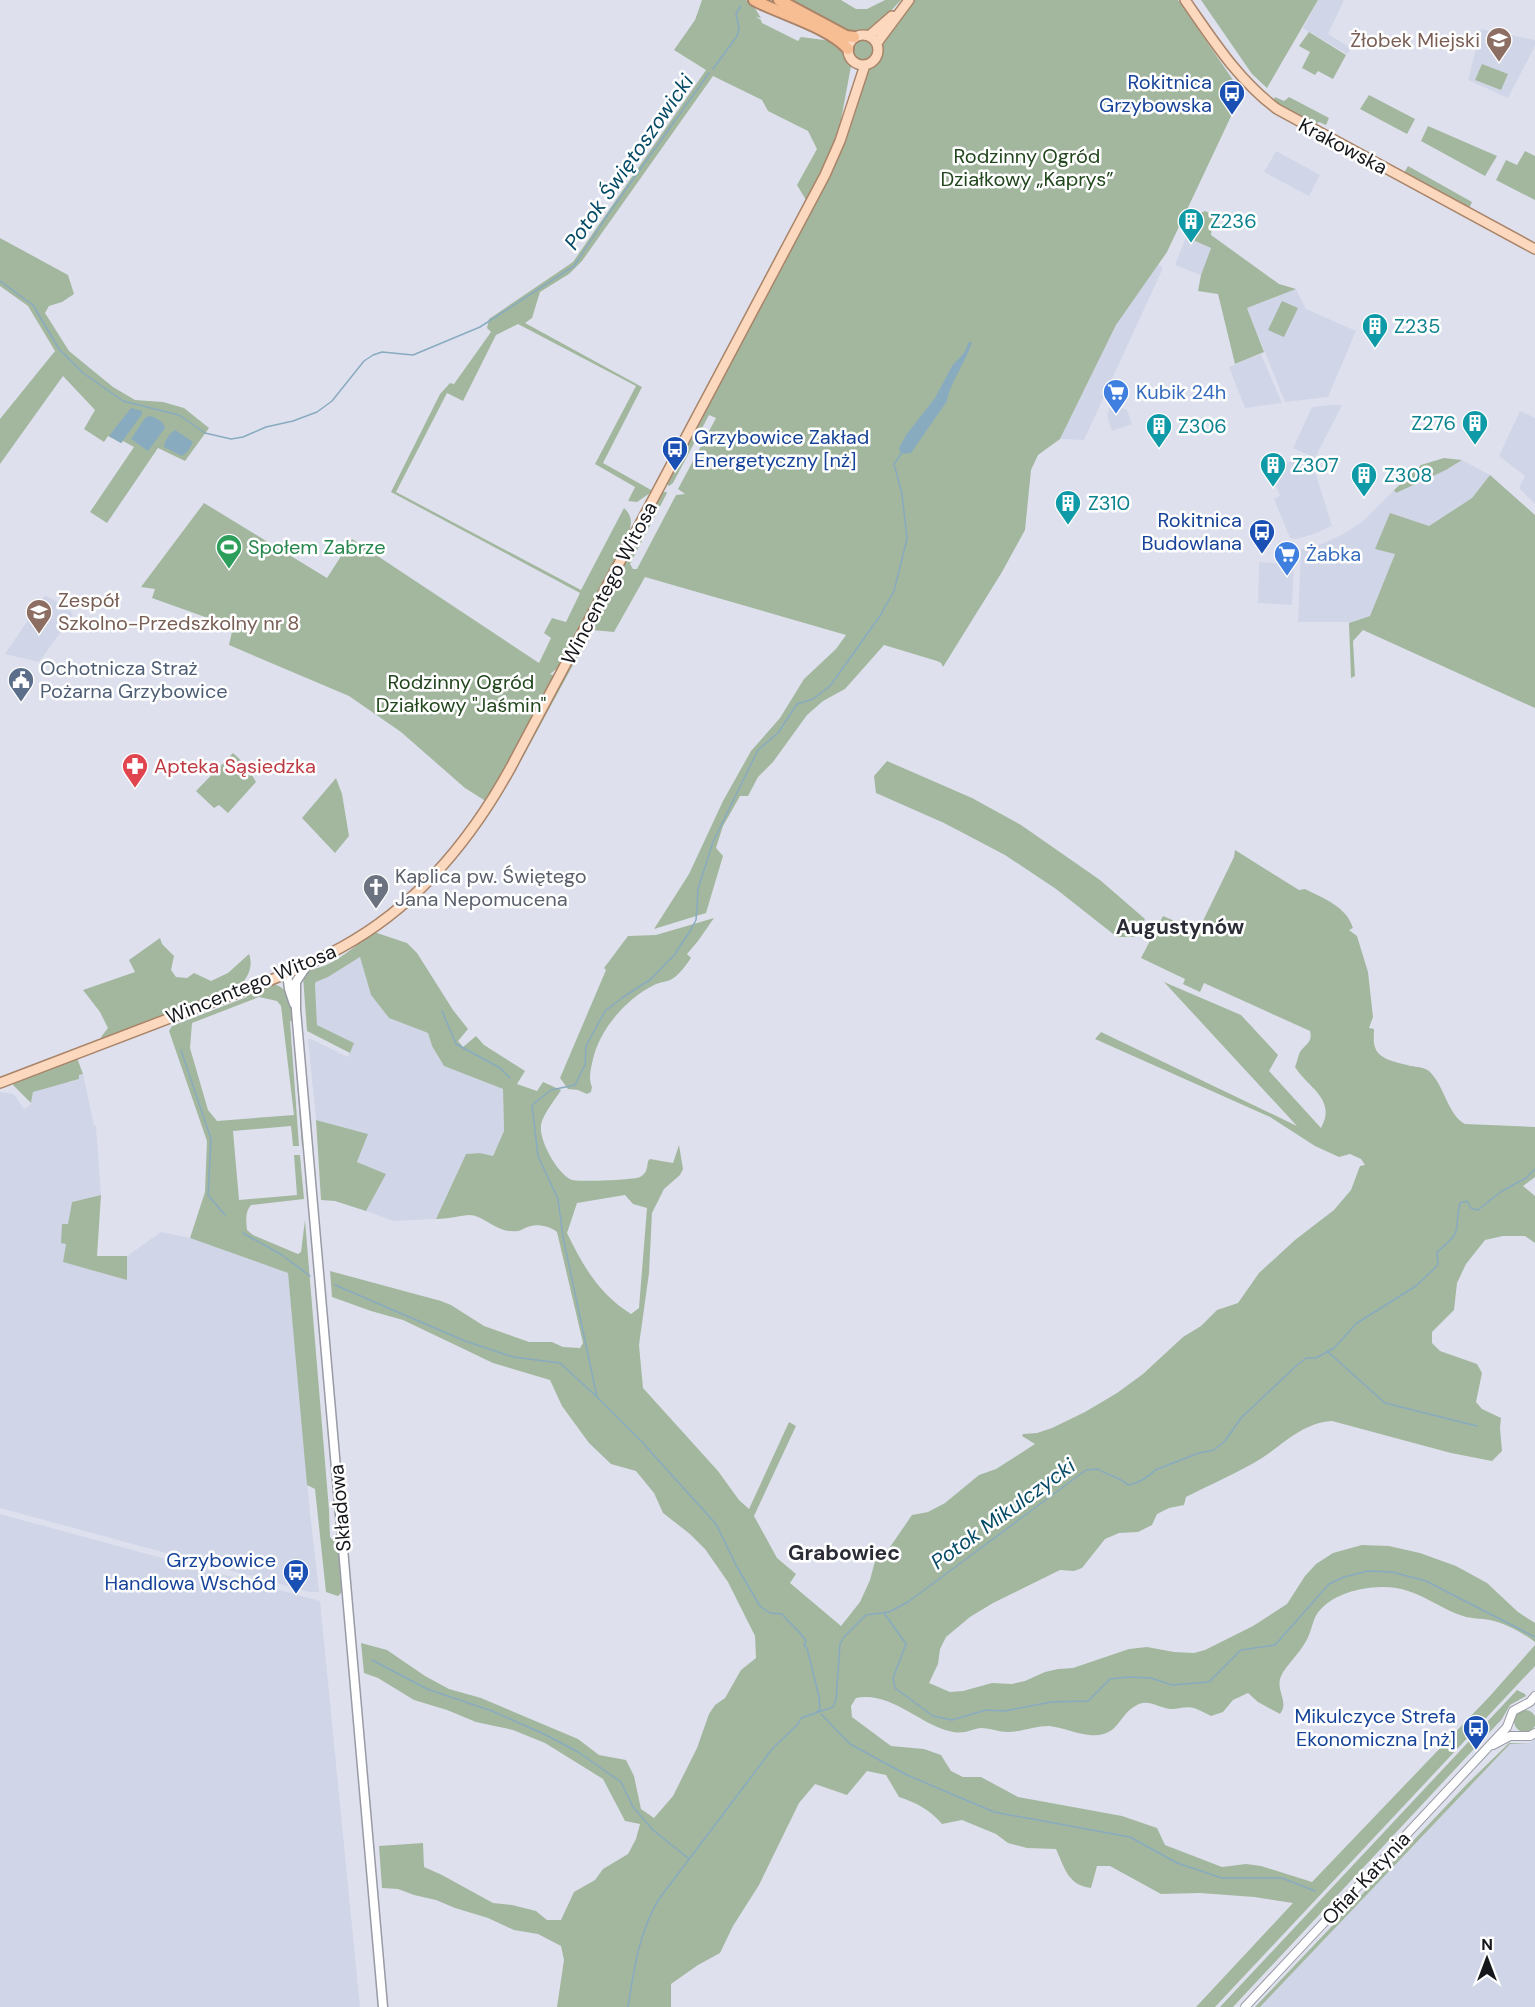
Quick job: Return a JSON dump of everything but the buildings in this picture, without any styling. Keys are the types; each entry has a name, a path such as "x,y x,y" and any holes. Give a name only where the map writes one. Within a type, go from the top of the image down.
{"highway":[{"path":"754,0 824,33 848,49"},
{"path":"778,0 846,36 854,37"}],"main road":[{"name":"Krakowska","path":"1185,0 1229,64 1253,90 1277,109 1535,249"},
{"path":"869,36 906,4"},
{"path":"877,43 906,4"},
{"path":"864,34 877,43 878,52 872,62 860,64 849,57 849,43 854,37 864,34"},
{"name":"Wincentego Witosa","path":"0,1083 307,964 350,942 405,903 453,854 488,808 511,767 825,175 840,141 860,64"},
{"name":"Składowa","path":"293,993 297,979 307,964"},
{"name":"Składowa","path":"287,973 296,1010 383,2007"},
{"path":"261,983 280,983 293,993"}],"street":[{"name":"Ofiar Katynia","path":"1245,2007 1507,1727 1513,1711 1530,1702 1535,1696"},
{"path":"1522,1705 1535,1708"},
{"path":"1510,1720 1512,1727 1519,1735"},
{"name":"Ofiar Katynia","path":"1487,1749 1506,1737 1530,1736 1535,1733"}],"shaded area":[{"path":"1318,0 1344,0 1328,34 1351,48 1347,54 1303,28"},
{"name":"Żłobek Miejski","path":"1481,29 1535,40 1535,46 1508,98 1468,80"},
{"path":"1276,151 1320,175 1309,196 1264,172"},
{"path":"1186,237 1211,248 1201,275 1175,265"},
{"path":"1158,264 1163,268 1084,440 1060,439 1116,325"},
{"path":"1296,289 1306,309 1356,331 1328,397 1285,402 1247,308"},
{"path":"969,342 972,342 947,401 911,453 901,454 899,448 906,435 935,398 952,366 964,353"},
{"path":"1261,354 1282,403 1245,408 1229,367"},
{"path":"1111,404 1127,410 1132,424 1112,431 1107,415"},
{"path":"1342,405 1315,458 1293,448 1312,407"},
{"path":"131,408 142,411 142,414 121,443 109,436"},
{"path":"1520,411 1535,418 1535,504 1519,488 1525,476 1499,456"},
{"path":"149,416 163,423 165,428 148,451 131,439 145,418"},
{"path":"175,430 193,442 182,456 164,447 168,437"},
{"path":"1303,456 1313,465 1332,526 1296,539 1290,538 1274,499 1280,496 1273,479 1287,463"},
{"path":"1462,460 1490,475 1472,498 1429,526 1395,554 1370,616 1351,622 1298,622 1301,549 1322,544 1343,534 1362,522 1394,490 1396,493"},
{"path":"1259,562 1294,564 1292,605 1258,603"},
{"name":"Zespół Szkolno-Przedszkolny nr 8","path":"45,595 69,609 73,615 39,662 5,654"},
{"path":"360,957 371,995 389,1018 428,1033 432,1046 444,1066 503,1089 504,1131 493,1156 480,1153 466,1154 436,1219 393,1221 366,1211 386,1174 357,1162 368,1134 316,1120 308,1039 348,1057 354,1043 317,1025 315,984"},
{"path":"83,1074 96,1126 101,1195 72,1202 68,1225 62,1224 62,1243 66,1243 63,1262 127,1279 127,1256 161,1232 190,1238 288,1273 319,1592 309,1592 0,1508 0,1092 14,1094 24,1109 31,1104 33,1092 67,1081 71,1082 79,1079 79,1075"},
{"path":"0,1514 320,1601 360,2007 0,2007"},
{"path":"1535,1738 1535,2007 1260,2007 1510,1744 1530,1743"}],"green space":[{"name":"Rodzinny Ogród Działkowy \"Jaśmin\"","path":"702,0 746,0 753,5 761,18 756,17 762,23 798,41 801,37 832,41 845,53 851,66 833,150 806,200 797,185 817,149 808,131 768,111 762,100 713,76 582,261 569,274 540,292 532,318 525,323 642,387 603,463 653,491 637,502 628,501 635,487 595,464 636,386 518,324 496,335 463,401 447,393 396,492 581,590 624,508 630,517 628,535 559,667 550,674 556,676 488,802 484,804 484,800 465,788 401,732 349,696 229,645 233,627 152,598 155,589 141,587 204,503 327,578 352,539 539,663 551,638 544,633 552,618 566,622 580,593 391,492 440,394 450,383 454,384 491,332 487,328 489,319 573,262 706,70 674,50 695,20"},
{"path":"791,0 841,0 856,9 867,9 885,0 901,0 876,25 854,33 844,32"},
{"name":"Rodzinny Ogród Działkowy „Kaprys”","path":"914,0 1178,0 1242,93 1167,252 1116,325 1060,439 1038,455 1031,470 1025,530 1002,572 943,667 937,661 884,645 845,689 823,701 807,715 773,762 758,777 748,796 740,796 723,826 716,848 723,856 706,913 654,929 689,874 723,801 751,751 780,718 804,679 836,649 846,635 645,577 614,632 592,630 523,757 490,812 661,492 667,492 630,564 633,569 637,569 676,495 685,494 678,489 716,418 709,415 673,483 669,486 667,484 710,397 836,163 866,69 877,62 881,56 880,45"},
{"path":"1201,0 1318,0 1267,88 1252,74"},
{"path":"1309,32 1346,55 1333,79 1318,71 1315,75 1302,68 1310,52 1299,46"},
{"path":"858,38 868,38 875,45 875,55 868,62 858,62 851,55 851,45"},
{"path":"1482,64 1508,74 1501,90 1475,80"},
{"path":"1369,95 1415,119 1407,134 1360,109"},
{"path":"1275,97 1284,101 1289,97 1329,118 1326,125 1319,122 1313,126 1273,101"},
{"path":"1428,126 1497,156 1485,176 1421,141"},
{"path":"1525,151 1535,156 1535,200 1496,180 1506,160 1517,165"},
{"path":"1408,166 1472,202 1469,209 1404,173"},
{"path":"1205,211 1213,215 1211,235 1279,284 1296,289 1247,308 1264,352 1235,364 1218,294 1198,291 1211,248 1186,237 1197,215"},
{"path":"0,238 68,275 74,294 62,302 49,306 45,313 69,351 113,387 135,400 163,402 184,408 209,428 185,461 158,448 107,523 90,512 134,447 108,436 104,442 84,429 95,410 63,376 0,464 0,419 55,351 28,306 0,286"},
{"path":"1282,301 1298,308 1284,337 1268,330"},
{"path":"1444,458 1462,460 1396,493 1394,490 1421,465"},
{"path":"1490,475 1535,515 1535,708 1363,630 1353,641 1355,676 1351,678 1349,623 1370,616 1395,554 1375,549 1390,513 1429,526 1472,498"},
{"path":"233,753 246,765 256,782 228,813 219,805 214,808 196,791"},
{"path":"887,761 972,798 1021,825 1100,880 1145,919 1135,937 1117,937 1056,889 1005,855 944,823 876,793 874,776"},
{"path":"336,778 342,794 349,836 335,853 302,818"},
{"path":"1235,850 1299,890 1305,889 1327,900 1346,914 1353,928 1349,930 1357,936 1368,972 1373,1017 1369,1028 1374,1029 1374,1045 1380,1055 1429,1071 1439,1084 1454,1114 1465,1124 1535,1127 1535,1177 1523,1186 1535,1196 1535,1243 1525,1236 1503,1236 1485,1240 1466,1264 1457,1283 1454,1310 1432,1332 1432,1343 1440,1351 1477,1364 1482,1373 1476,1402 1482,1409 1501,1418 1502,1451 1492,1461 1451,1453 1332,1421 1312,1425 1234,1474 1186,1497 1184,1505 1169,1508 1157,1514 1152,1525 1138,1532 1119,1533 1105,1539 1082,1568 1074,1571 1060,1570 970,1617 946,1637 940,1649 938,1664 929,1683 950,1692 963,1691 992,1683 1012,1684 1025,1681 1045,1672 1073,1668 1129,1649 1147,1647 1194,1653 1205,1650 1253,1626 1287,1604 1305,1576 1316,1564 1333,1553 1362,1545 1389,1546 1420,1553 1456,1566 1487,1583 1518,1612 1535,1623 1535,1642 1502,1624 1463,1616 1408,1591 1397,1588 1370,1588 1342,1595 1330,1601 1320,1610 1306,1642 1280,1679 1283,1706 1280,1714 1258,1702 1248,1693 1233,1700 1223,1712 1211,1716 1194,1708 1172,1709 1141,1703 1130,1709 1113,1729 1099,1735 1049,1726 1013,1732 981,1728 954,1732 937,1727 892,1703 868,1697 856,1698 851,1706 852,1717 891,1746 924,1749 941,1755 951,1771 963,1777 981,1777 1018,1797 1122,1816 1157,1828 1165,1845 1222,1867 1246,1864 1261,1866 1312,1882 1489,1697 1535,1645 1535,1666 1215,2007 1196,2007 1293,1903 1200,1893 1161,1894 1110,1866 1097,1866 1091,1888 1083,1886 1068,1875 1056,1849 1027,1848 1008,1843 996,1834 962,1820 942,1824 922,1807 899,1797 886,1775 867,1771 847,1795 815,1784 799,1803 759,1885 733,1926 720,1953 671,1984 671,2007 557,2007 564,1960 561,1946 538,1934 514,1930 488,1918 436,1900 398,1889 382,1888 379,1846 423,1843 424,1867 493,1903 536,1911 547,1920 561,1920 574,1892 595,1880 603,1869 628,1854 636,1839 640,1824 625,1821 603,1779 545,1743 513,1730 476,1722 414,1700 378,1678 364,1673 361,1643 387,1650 449,1689 481,1698 578,1739 599,1755 626,1760 634,1776 641,1809 654,1818 673,1796 697,1748 709,1714 715,1705 725,1698 741,1670 756,1658 755,1636 728,1582 705,1549 663,1513 654,1493 636,1471 611,1464 589,1443 562,1406 550,1380 493,1363 403,1320 332,1297 330,1271 441,1301 484,1326 529,1342 552,1342 563,1347 580,1348 583,1343 557,1232 538,1225 518,1231 504,1230 469,1215 436,1219 466,1154 480,1153 493,1156 504,1131 503,1089 444,1066 432,1046 428,1033 389,1018 371,995 360,957 315,984 317,1025 354,1043 350,1053 307,1031 303,976 308,970 335,961 374,932 407,943 417,953 453,1010 468,1029 458,1041 463,1047 476,1036 484,1045 525,1071 517,1084 537,1091 543,1082 561,1090 544,1117 541,1132 546,1148 556,1165 572,1180 640,1177 645,1172 650,1159 673,1163 679,1145 683,1169 680,1175 664,1189 652,1213 649,1273 639,1345 643,1388 749,1509 789,1422 796,1426 754,1516 777,1558 796,1574 790,1583 841,1626 860,1602 870,1580 875,1561 890,1547 912,1515 928,1512 945,1503 979,1475 996,1469 1035,1444 1022,1436 1023,1434 1037,1433 1052,1428 1117,1393 1143,1374 1183,1337 1201,1326 1217,1310 1238,1303 1259,1273 1295,1240 1334,1210 1351,1190 1360,1166 1365,1165 1361,1159 1350,1154 1339,1157 1315,1146 1270,1117 1095,1039 1101,1032 1297,1126 1164,982 1241,1015 1278,1055 1269,1071 1321,1128 1326,1109 1323,1101 1295,1067 1300,1052 1309,1041 1310,1031 1204,983 1200,992 1183,984 1185,979 1141,958 1163,916 1198,931 1234,857","holes":["625,1195 633,1204 647,1208 639,1308 631,1314 610,1298 593,1278 567,1233 577,1203"]},
{"path":"714,918 687,954 691,958 680,972 672,979 654,985 634,998 608,1026 596,1048 593,1059 590,1077 591,1092 587,1094 568,1089 560,1078 606,970 604,968 628,936 656,935"},
{"path":"160,938 162,944 174,956 171,970 176,977 187,978 194,973 211,981 228,973 249,954 251,964 249,973 237,989 103,1040 101,1037 108,1028 100,1012 83,990 135,972 129,960"},
{"path":"268,984 279,986 285,991 294,1020 304,1144 302,1147 292,1021 290,1021 299,1146 293,1146 291,1126 233,1131 239,1200 297,1195 294,1155 300,1155 304,1199 251,1205 246,1220 247,1230 253,1235 298,1254 301,1252 305,1220 330,1537 340,1547 342,1592 338,1596 326,1592 315,1489 307,1485 288,1273 190,1238 205,1192 207,1141 169,1031 172,1026 247,997 244,995","holes":["259,997 277,1001 281,1006 294,1115 217,1121 208,1110 190,1048 192,1023"]},
{"path":"77,1058 83,1074 79,1075 79,1079 33,1092 31,1103 13,1085 15,1080"},
{"path":"316,1120 368,1134 357,1162 386,1174 366,1211 335,1201 321,1200"},
{"path":"101,1195 97,1256 127,1256 127,1280 63,1262 66,1244 61,1243 62,1224 68,1224 72,1202"},
{"path":"1517,1690 1526,1696 1510,1705 1502,1719 1233,2007 1220,2007"},
{"path":"1525,1710 1533,1713 1536,1721 1533,1729 1525,1732 1517,1729 1514,1721 1517,1713"},
{"path":"1509,1743 1531,1743 1510,1744 1260,2007 1255,2007 1467,1784"}],"waterway":[{"name":"Potok Świętoszowicki","path":"713,69 737,36 739,28 736,14 741,6"},
{"name":"Potok Świętoszowicki","path":"0,281 33,305 59,349 83,373 123,401 179,415 205,433 231,439 243,437 266,427 293,421 317,412 332,401 364,361 373,355 382,352 413,355 480,327 574,266 709,73"},
{"path":"813,1715 820,1709 819,1697 807,1648 804,1646 806,1641 804,1637 782,1614 770,1613 760,1606 737,1567 716,1524 642,1442 597,1397 563,1237 558,1199 538,1156 532,1105 551,1090 575,1085 585,1065 586,1046 605,1011 651,979 675,954 696,920 698,889 713,842 758,750 778,733 797,704 813,699 830,686 880,616 894,591 907,539 902,494 894,464 901,454"},
{"path":"442,1011 456,1044 500,1068 510,1078"},
{"path":"181,1050 211,1139 208,1195 225,1215"},
{"name":"Potok Mikulczycki","path":"628,2007 642,1938 659,1899 773,1748 798,1724 801,1718 833,1707 836,1700 840,1644 866,1615 889,1612 908,1602 1086,1470 1098,1469 1128,1485 1142,1480 1155,1470 1199,1453 1214,1450 1225,1441 1241,1418 1295,1367 1306,1358 1316,1358 1334,1348 1357,1323 1416,1286 1438,1265 1437,1252 1455,1234 1460,1203 1467,1201 1471,1208 1478,1210 1502,1191 1526,1178 1535,1169"},
{"path":"243,1233 282,1255 310,1276"},
{"path":"335,1285 465,1341 513,1357 560,1363 597,1397"},
{"path":"1327,1351 1385,1403 1477,1426"},
{"path":"884,1613 906,1644 893,1678 895,1688 933,1716 952,1720 986,1710 1005,1711 1051,1702 1088,1701 1110,1679 1151,1678 1172,1685 1209,1682 1241,1650 1275,1645 1329,1584 1344,1577 1368,1571 1392,1572 1426,1581 1535,1637"},
{"path":"372,1660 427,1689 492,1711 578,1752 621,1782 633,1807 653,1830 689,1859"},
{"path":"821,1714 850,1744 907,1775 994,1812 1130,1837 1177,1863 1222,1878 1282,1878 1315,1891"}],"place":[{"name":"Żłobek Miejski","path":"1499,63"},
{"name":"Rokitnica Grzybowska","path":"1232,116"},
{"name":"Z236","path":"1191,244"},
{"name":"Z235","path":"1375,349"},
{"name":"Kubik 24h","path":"1116,415"},
{"name":"Z276","path":"1475,446"},
{"name":"Z306","path":"1159,449"},
{"name":"Grzybowice Zakład Energetyczny [nż]","path":"675,472"},
{"name":"Z307","path":"1273,488"},
{"name":"Z308","path":"1364,498"},
{"name":"Z310","path":"1068,526"},
{"name":"Rokitnica Budowlana","path":"1262,555"},
{"name":"Społem Zabrze","path":"229,570"},
{"name":"Żabka","path":"1287,577"},
{"name":"Zespół Szkolno-Przedszkolny nr 8","path":"39,635"},
{"name":"Ochotnicza Straż Pożarna Grzybowice","path":"21,703"},
{"name":"Apteka Sąsiedzka","path":"135,789"},
{"name":"Kaplica pw. Świętego Jana Nepomucena","path":"376,910"},
{"name":"Grzybowice Handlowa Wschód","path":"296,1595"},
{"name":"Mikulczyce Strefa Ekonomiczna [nż]","path":"1476,1751"}],"district":[{"name":"Augustynów","path":"1180,927"},
{"name":"Grabowiec","path":"844,1553"}]}
